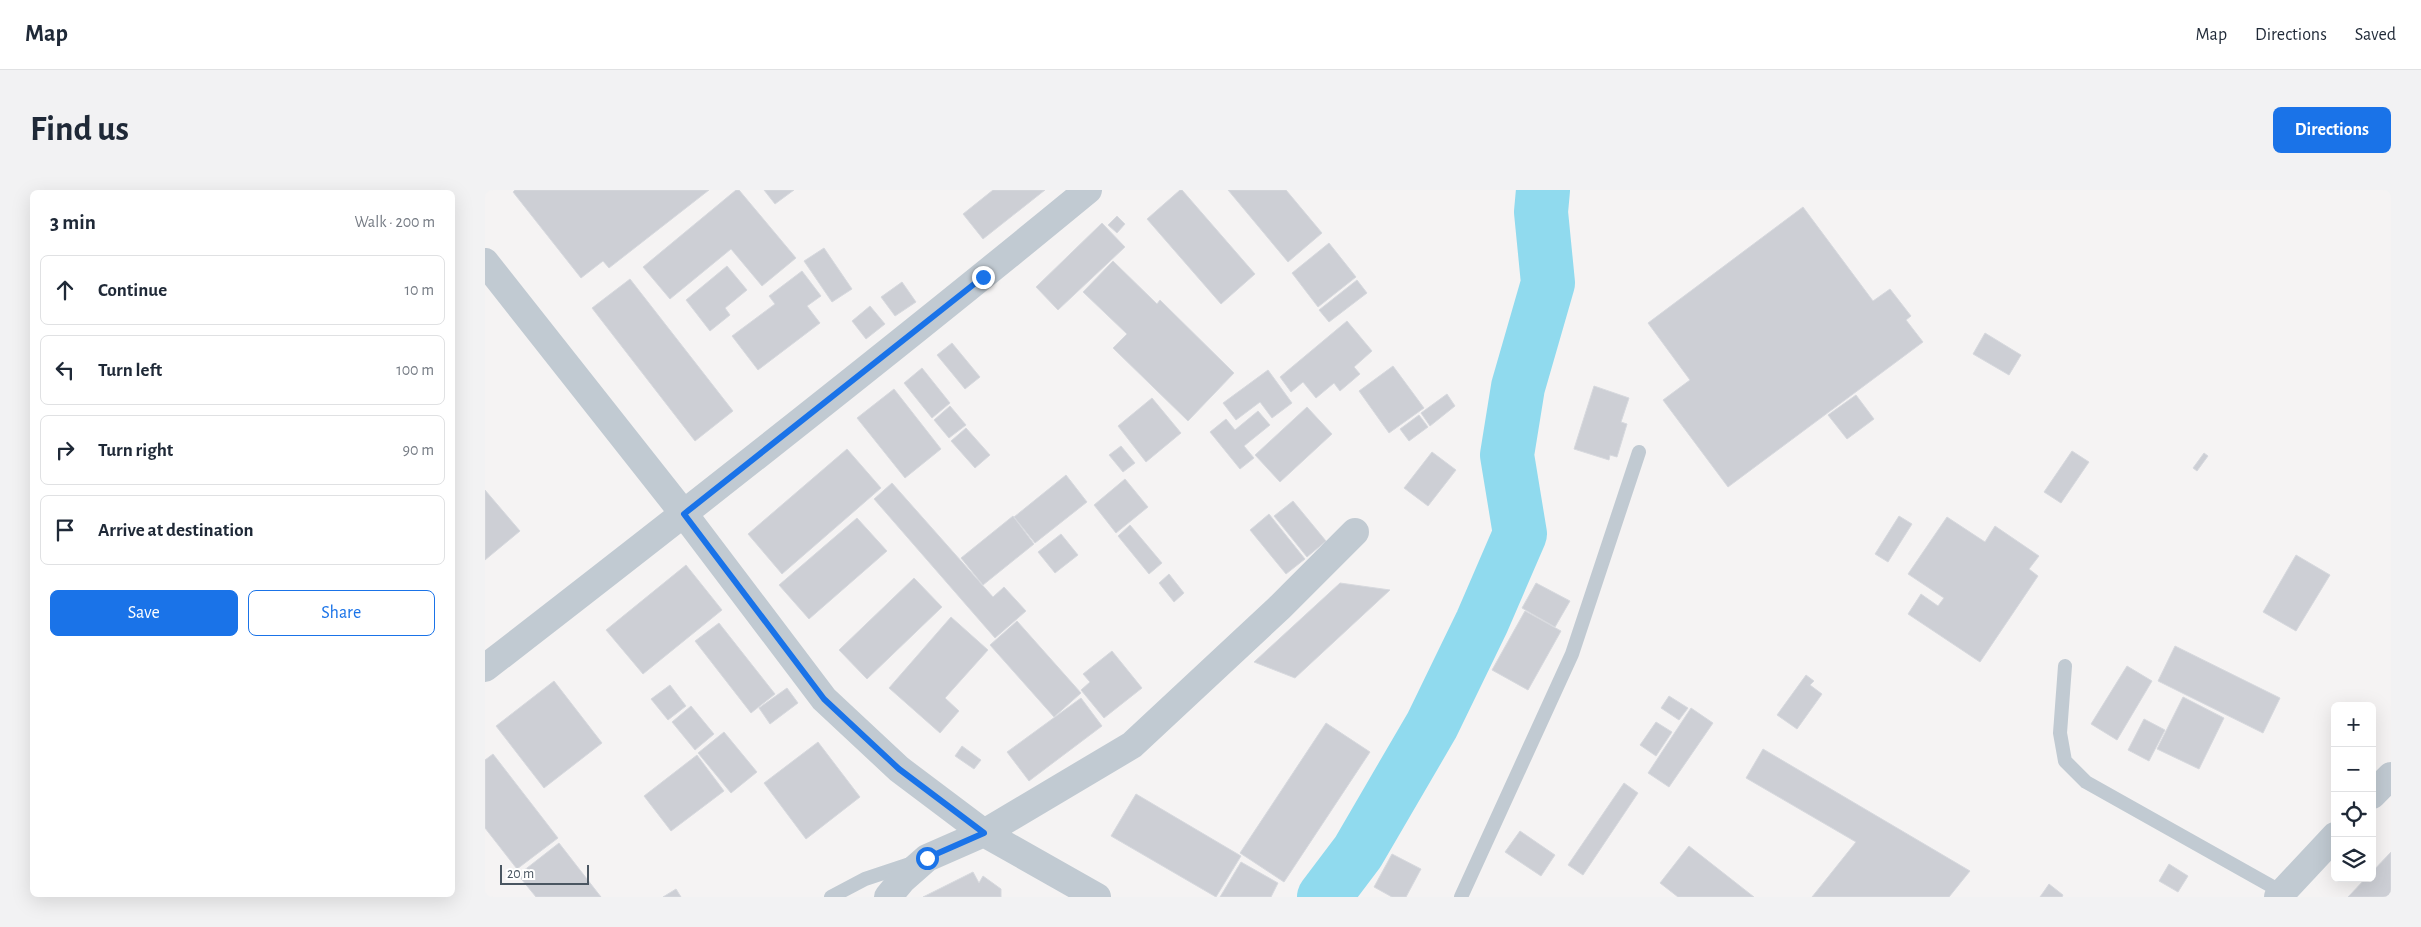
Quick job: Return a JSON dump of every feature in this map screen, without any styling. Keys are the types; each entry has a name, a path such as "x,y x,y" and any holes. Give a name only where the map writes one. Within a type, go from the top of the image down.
{"street":[{"path":"485,668 684,514 967,289 1088,190"},
{"path":"485,262 684,514 824,699 899,769 984,833 1097,897"},
{"path":"888,897 902,880 927,858 984,833 1132,745 1279,608 1355,532"},
{"path":"2375,792 2391,776"},
{"path":"2282,895 2334,837"}],"lane":[{"path":"1461,897 1572,654 1639,452"},
{"path":"2065,666 2060,733 2065,760 2086,782 2282,895"},
{"path":"831,897 865,879 927,858"}],"building":[{"path":"515,190 709,190 609,268 603,261 581,278 513,192"},
{"path":"736,190 739,190 796,258 762,286 731,249 670,299 643,267"},
{"path":"764,190 794,190 775,204"},
{"path":"993,190 1045,190 983,239 963,214"},
{"path":"1180,190 1255,274 1221,304 1147,219"},
{"path":"1228,190 1286,190 1322,233 1288,262"},
{"path":"1803,207 1873,301 1890,289 1911,316 1906,320 1923,342 1728,487 1663,400 1690,380 1648,323"},
{"path":"1117,216 1125,224 1117,233 1108,225"},
{"path":"1102,223 1125,247 1058,310 1036,287"},
{"path":"1329,243 1356,277 1318,307 1292,273"},
{"path":"824,248 852,289 832,302 804,261"},
{"path":"1113,261 1157,304 1160,300 1234,373 1188,421 1113,348 1127,334 1083,292"},
{"path":"727,266 747,290 725,308 730,315 710,331 686,300"},
{"path":"802,271 821,296 807,306 820,323 758,370 732,336 775,304 769,296"},
{"path":"630,279 733,411 695,441 592,308"},
{"path":"1357,280 1367,293 1329,322 1319,310"},
{"path":"902,282 916,302 895,316 881,297"},
{"path":"870,306 885,324 866,339 852,321"},
{"path":"1347,321 1372,351 1354,367 1360,374 1340,391 1334,383 1316,398 1303,382 1291,392 1280,377"},
{"path":"1985,333 2021,355 2009,375 1973,354"},
{"path":"952,343 980,377 965,389 937,355"},
{"path":"1393,366 1424,408 1389,433 1359,391"},
{"path":"922,368 950,403 932,418 904,383"},
{"path":"1268,370 1292,403 1272,418 1260,402 1236,420 1223,403"},
{"path":"1594,386 1629,398 1621,422 1627,424 1617,457 1610,455 1609,460 1574,449"},
{"path":"894,389 941,449 905,478 857,418"},
{"path":"1447,394 1455,406 1430,426 1421,413"},
{"path":"1856,395 1874,419 1847,439 1828,415"},
{"path":"1152,398 1181,433 1146,462 1118,426"},
{"path":"950,406 966,425 949,438 934,420"},
{"path":"1307,407 1332,434 1280,482 1255,455"},
{"path":"1258,411 1270,425 1244,446 1254,458 1240,469 1210,432 1226,419 1235,430"},
{"path":"1419,415 1428,427 1409,441 1400,429"},
{"path":"966,428 990,455 975,468 951,441"},
{"path":"1121,446 1135,463 1123,472 1109,455"},
{"path":"847,449 881,488 782,574 748,534"},
{"path":"2072,451 2089,462 2061,503 2044,492"},
{"path":"1432,452 1456,470 1428,506 1404,488"},
{"path":"2204,453 2208,456 2197,471 2193,468"},
{"path":"1066,475 1087,502 1035,543 1014,517"},
{"path":"1125,479 1148,507 1116,533 1094,505"},
{"path":"892,483 993,597 1004,587 1026,611 995,638 874,499"},
{"path":"485,490 520,531 485,560"},
{"path":"1293,501 1326,541 1307,557 1274,516"},
{"path":"1269,514 1305,559 1286,574 1250,530"},
{"path":"1013,516 1034,544 983,585 961,558"},
{"path":"1899,516 1912,524 1888,562 1875,554"},
{"path":"1947,517 1985,542 1995,526 2039,556 2029,569 2038,576 1980,662 1908,614 1921,594 1938,606 1944,598 1908,574"},
{"path":"857,518 887,551 809,619 779,585"},
{"path":"1130,525 1162,563 1149,574 1118,536"},
{"path":"1061,534 1078,555 1055,573 1038,552"},
{"path":"2296,555 2330,575 2296,631 2263,612"},
{"path":"686,565 722,610 643,674 606,630"},
{"path":"1169,574 1184,593 1174,602 1159,583"},
{"path":"914,578 942,607 867,679 839,650"},
{"path":"1340,583 1390,590 1295,678 1254,662"},
{"path":"1536,583 1570,601 1555,627 1522,608"},
{"path":"1525,611 1561,631 1528,690 1492,670"},
{"path":"951,617 988,650 945,698 959,711 940,733 889,688"},
{"path":"1017,621 1081,693 1054,717 990,645"},
{"path":"719,623 775,694 751,713 695,641"},
{"path":"2175,646 2280,698 2263,733 2158,681"},
{"path":"1112,651 1142,688 1104,718 1081,690 1090,682 1083,674"},
{"path":"2127,666 2152,681 2117,740 2091,724"},
{"path":"1806,675 1814,681 1810,685 1822,694 1797,729 1777,715"},
{"path":"554,681 602,743 544,788 496,726"},
{"path":"670,685 686,706 668,720 651,699"},
{"path":"787,688 798,703 770,724 759,708"},
{"path":"1669,696 1688,708 1679,720 1661,708"},
{"path":"2183,697 2224,718 2199,769 2157,749"},
{"path":"1081,698 1102,726 1029,781 1007,752"},
{"path":"691,706 714,734 695,750 672,722"},
{"path":"1691,708 1713,723 1669,787 1648,773"},
{"path":"2144,719 2165,730 2149,761 2128,750"},
{"path":"1656,722 1672,732 1656,756 1640,745"},
{"path":"1326,723 1370,752 1284,882 1240,853"},
{"path":"724,732 757,772 731,793 698,753"},
{"path":"818,742 860,797 806,839 764,783"},
{"path":"962,746 981,760 974,769 955,756"},
{"path":"1763,749 1970,871 1949,897 1812,897 1856,842 1746,778"},
{"path":"493,754 558,838 517,869 485,828 485,760"},
{"path":"697,755 724,791 671,831 644,796"},
{"path":"1624,783 1638,793 1583,875 1568,865"},
{"path":"1136,794 1241,856 1216,897 1111,836"},
{"path":"1520,831 1555,855 1541,876 1505,852"},
{"path":"559,843 601,897 536,897 518,875"},
{"path":"1689,846 1754,897 1678,897 1660,883"},
{"path":"2391,852 2391,897 2348,897 2362,882 2376,882 2376,868"},
{"path":"1392,854 1421,869 1406,897 1392,897 1374,887"},
{"path":"1241,862 1278,883 1271,897 1220,897"},
{"path":"2169,864 2188,876 2178,892 2159,881"},
{"path":"973,872 979,883 983,876 1001,889 1001,897 923,897"},
{"path":"2049,884 2063,895 2062,897 2040,897"},
{"path":"676,889 681,897 663,897"}],"waterway":[{"path":"1324,897 1358,852 1432,725 1482,622 1520,534 1507,455 1518,387 1548,283 1541,212 1543,190"}],"route":[{"path":"927,858 984,833 899,769 824,699 684,514 983,277"}]}
